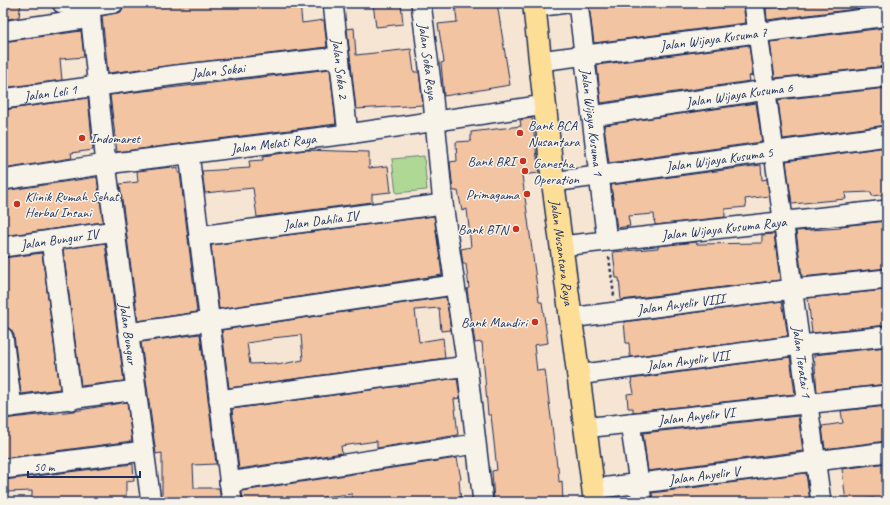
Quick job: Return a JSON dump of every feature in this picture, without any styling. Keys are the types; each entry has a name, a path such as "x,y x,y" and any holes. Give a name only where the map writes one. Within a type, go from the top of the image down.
{"highway":[{"name":"Jalan Nusantara Raya","path":"534,5 553,182 594,496"}],"street":[{"path":"62,3 90,9"},
{"path":"3,31 114,3"},
{"name":"Jalan Soka 2","path":"333,3 348,134"},
{"name":"Jalan Soka Raya","path":"421,3 443,204 467,366 482,502"},
{"path":"534,5 568,3"},
{"name":"Jalan Wijaya Kusuma 1","path":"578,3 607,241"},
{"name":"Jalan Teratai 1","path":"754,3 821,502"},
{"name":"Jalan Bungur","path":"90,9 106,164 151,502"},
{"name":"Jalan Wijaya Kusuma 7","path":"540,61 887,16"},
{"name":"Jalan Sokai","path":"98,87 184,74 339,57"},
{"name":"Jalan Wijaya Kusuma 6","path":"592,116 766,90 887,77"},
{"name":"Jalan Leli 1","path":"3,99 98,87"},
{"name":"Jalan Melati Raya","path":"3,180 106,164 348,134 545,105"},
{"name":"Jalan Wijaya Kusuma 5","path":"553,182 887,136"},
{"path":"189,154 232,502"},
{"name":"Jalan Dahlia IV","path":"199,236 443,204"},
{"name":"Jalan Wijaya Kusuma Raya","path":"561,246 887,210"},
{"name":"Jalan Bungur IV","path":"3,247 115,231"},
{"path":"51,240 72,400"},
{"name":"Jalan Anyelir VIII","path":"570,318 793,289 887,279"},
{"path":"129,333 454,285"},
{"path":"3,336 8,408 136,390"},
{"name":"Jalan Anyelir VII","path":"577,375 800,345 887,336"},
{"path":"219,400 467,366"},
{"name":"Jalan Anyelir VI","path":"584,428 887,395"},
{"path":"630,423 642,502"},
{"path":"230,482 475,444"},
{"path":"3,469 144,450"},
{"name":"Jalan Anyelir V","path":"594,496 639,483 887,452"}],"path":[{"path":"607,241 616,312"}],"green space":[{"path":"424,156 427,190 396,193 392,159"}],"building":[{"path":"3,3 21,3 19,17 3,20"},
{"path":"140,3 300,3 302,23 324,20 327,47 108,73 102,16 121,12 124,5"},
{"path":"373,3 401,3 403,24 376,27"},
{"path":"455,3 497,3 510,85 444,96 441,63 444,62 438,24 457,22"},
{"path":"625,3 721,3 722,8 743,6 746,23 594,43 589,6 625,6"},
{"path":"783,3 880,3 880,6 767,20 766,8 783,7"},
{"path":"354,28 356,55 411,49 414,72 419,72 423,105 356,109 347,29"},
{"path":"884,28 887,49 887,66 775,78 770,42"},
{"path":"81,31 84,57 60,59 62,80 3,88 3,42"},
{"path":"749,45 753,75 749,76 750,81 601,103 597,65"},
{"path":"330,69 336,124 117,152 110,95"},
{"path":"887,88 887,125 783,139 778,100"},
{"path":"88,98 93,150 71,153 72,158 3,169 3,110"},
{"path":"756,103 762,142 609,163 604,125"},
{"path":"532,118 539,173 522,175 539,302 542,302 548,343 534,345 537,371 545,370 559,482 562,481 563,502 494,502 492,471 497,470 491,415 488,415 482,342 475,343 467,289 469,288 466,264 463,264 461,249 471,247 467,209 462,211 458,191 453,191 450,162 457,161 456,142 471,141 471,132 521,126 520,120"},
{"path":"887,147 887,194 872,196 871,192 845,193 846,199 792,204 786,161"},
{"path":"305,150 369,152 369,168 388,166 391,192 372,194 372,202 257,217 253,188 205,193 202,171 250,168 249,161 263,160 263,156"},
{"path":"761,165 762,180 767,179 769,196 745,199 746,207 725,209 725,217 655,225 654,214 628,216 630,226 617,228 611,185"},
{"path":"172,167 173,169 178,168 178,173 180,173 197,312 138,321 120,184 138,182 137,171"},
{"path":"97,177 103,222 3,236 3,191"},
{"path":"434,216 442,275 219,309 211,245"},
{"path":"887,221 887,268 802,277 796,231 841,228 841,226"},
{"path":"774,234 780,280 621,300 619,278 616,278 613,252 658,248 658,246 696,242 697,244 762,243 762,235"},
{"path":"105,243 124,381 81,386 63,249"},
{"path":"42,253 60,389 21,394 14,335 11,330 3,326 3,322 5,322 3,258"},
{"path":"886,290 887,325 812,333 808,298"},
{"path":"446,297 451,330 441,331 439,308 415,310 419,342 443,338 445,358 229,388 222,330","holes":["301,335 303,360 277,365 277,363 250,364 247,343 272,338"]},
{"path":"782,301 788,336 630,357 629,343 626,343 624,322"},
{"path":"200,334 216,464 193,465 194,488 219,488 221,502 167,502 167,499 162,500 162,453 156,454 141,342"},
{"path":"887,347 887,384 817,392 814,355"},
{"path":"790,357 795,394 633,412 633,408 628,408 627,394 634,393 631,379"},
{"path":"457,378 460,398 454,399 458,435 377,448 377,441 341,446 342,453 239,469 232,409"},
{"path":"127,402 132,441 3,458 3,419 74,411"},
{"path":"887,406 887,421 885,421 886,441 825,449 822,426 843,423 841,411"},
{"path":"798,416 803,451 648,471 643,433"},
{"path":"457,458 461,479 459,480 461,502 353,502 352,494 322,497 322,502 243,502 242,491"},
{"path":"887,463 887,500 875,502 874,498 846,502 842,469"},
{"path":"133,464 134,481 126,482 126,502 32,502 32,491 5,492 4,480"},
{"path":"806,473 810,502 708,502 707,500 653,502 652,493"}],"place":[{"name":"Bank BCA Nusantara","path":"520,133"},
{"name":"Indomaret","path":"82,138"},
{"name":"Bank BRI","path":"523,161"},
{"name":"Ganesha Operation","path":"525,171"},
{"name":"Primagama","path":"527,194"},
{"name":"Klinik Rumah Sehat Herbal Insani","path":"17,204"},
{"name":"Bank BTN","path":"516,229"},
{"name":"Bank Mandiri","path":"535,322"}]}
